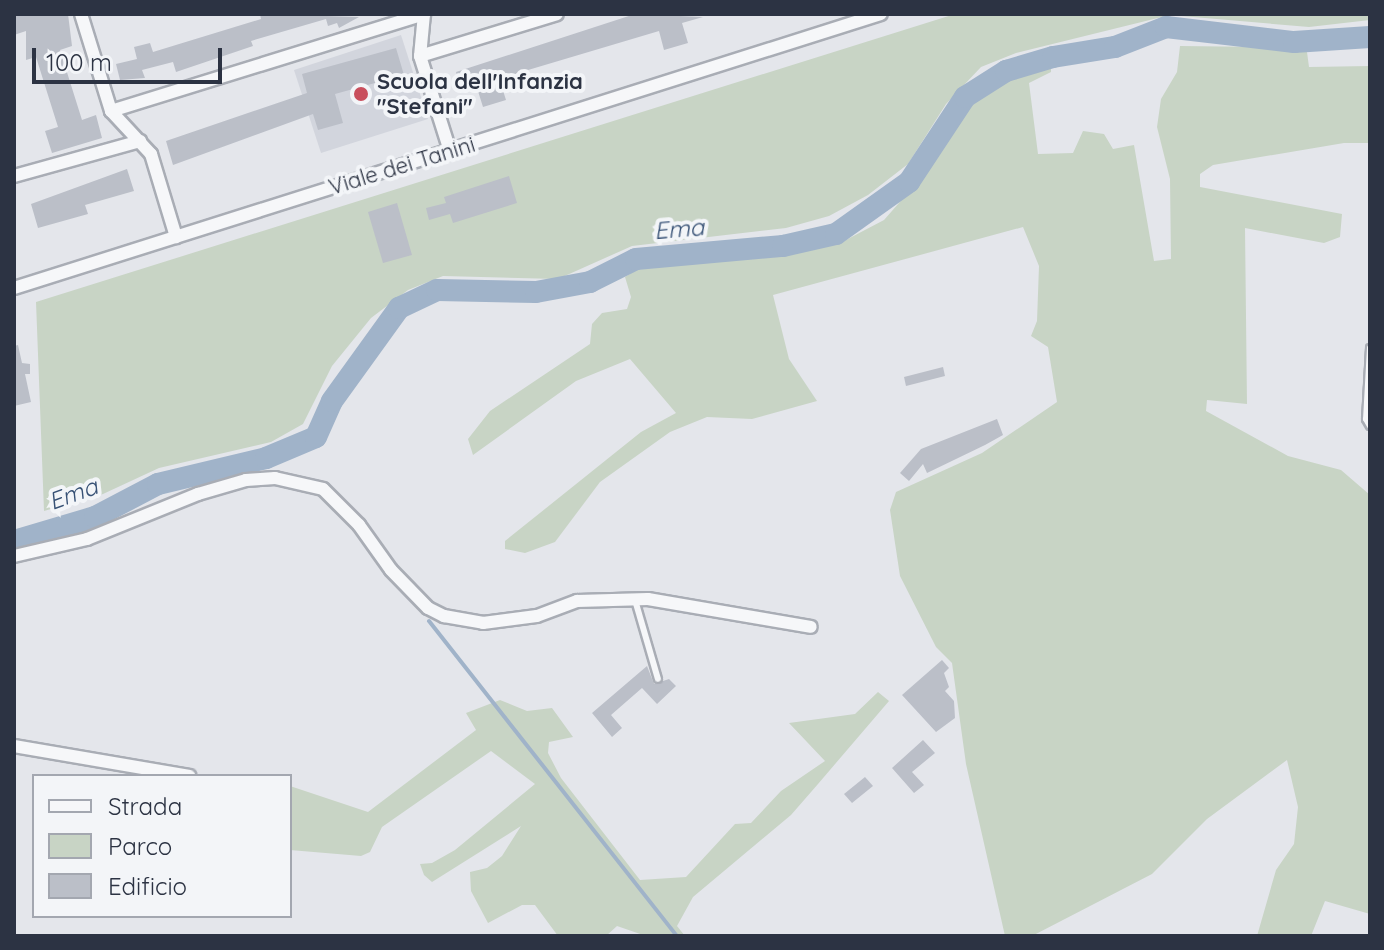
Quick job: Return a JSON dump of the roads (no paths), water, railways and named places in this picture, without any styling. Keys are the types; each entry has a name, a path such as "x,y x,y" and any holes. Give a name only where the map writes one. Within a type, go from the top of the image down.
{"street":[{"path":"81,14 111,111 151,154 176,237"},
{"path":"111,111 424,14 420,56 450,151"},
{"path":"420,56 557,14"},
{"name":"Viale dei Tanini","path":"14,288 881,14"},
{"path":"14,176 140,141"},
{"path":"14,556 87,539 198,494 275,478 323,489 359,525 391,570 428,608 444,616 483,623 537,616 577,601 635,600 811,627"},
{"path":"14,746 177,774"}],"lane":[{"path":"1370,348 1370,426"},
{"path":"635,600 658,679"}],"waterway":[{"name":"Ema","path":"14,541 95,517 158,484 266,458 316,437 332,401 399,308 437,290 536,292 590,282 636,259 783,246 836,234 909,182 965,97 1006,71 1053,57 1115,47 1166,27 1294,42 1370,37"},
{"path":"429,621 677,936"}],"place":[{"name":"Scuola dell'Infanzia \"Stefani\"","path":"361,94"}]}
